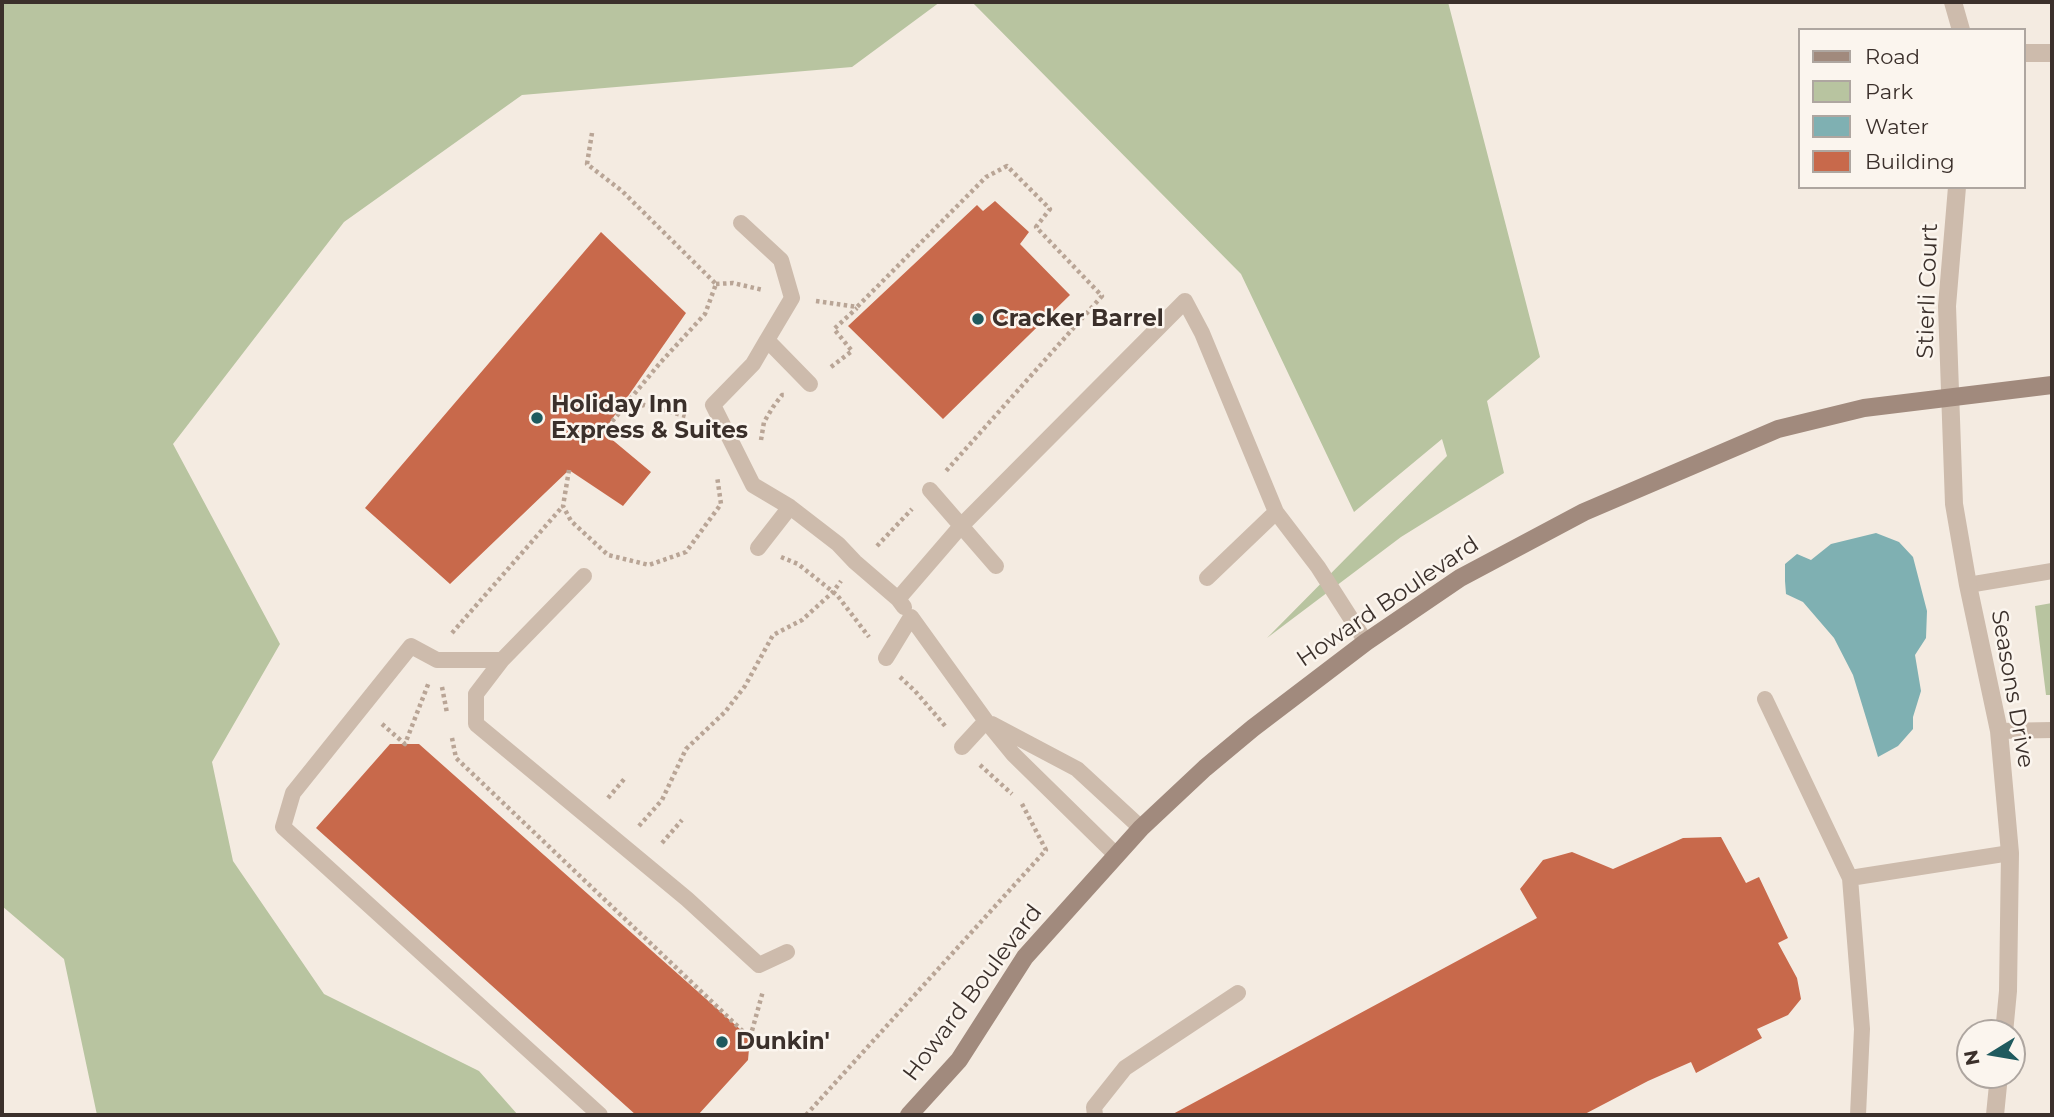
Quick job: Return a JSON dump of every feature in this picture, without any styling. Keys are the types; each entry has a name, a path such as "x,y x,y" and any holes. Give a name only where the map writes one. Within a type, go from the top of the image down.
{"main road":[{"name":"Howard Boulevard","path":"909,1115 959,1060 1025,957 1141,828 1205,768 1253,728 1366,642 1460,578 1584,512 1778,429 1864,408 2052,385"}],"street":[{"path":"1953,2 1960,28"},
{"path":"2026,52 2052,52"},
{"name":"Stierli Court","path":"1950,396 1947,306 1957,189"},
{"name":"Seasons Drive","path":"1950,396 1954,504 1999,731 2010,853 2005,1019"},
{"path":"1994,1115 1997,1089"}],"lane":[{"path":"741,223 781,260 792,298 753,364 713,405 753,485 790,508 838,544 898,598 986,721 1013,754 1116,855"},
{"path":"898,598 961,526 1185,301 1202,332 1276,512 1318,567 1366,642"},
{"path":"767,340 810,384"},
{"path":"930,489 996,566"},
{"path":"758,548 790,508"},
{"path":"1207,578 1276,512"},
{"path":"1968,585 2052,571"},
{"path":"584,576 502,660 476,694 475,724 624,846 759,965 787,952"},
{"path":"886,658 911,617"},
{"path":"502,660 437,660 411,646 293,793 283,827 600,1115"},
{"path":"1765,699 1850,878 1862,1029 1857,1115"},
{"path":"962,747 986,721"},
{"path":"986,721 1077,769 1141,828"},
{"path":"1999,731 2052,730"},
{"path":"1850,878 2010,853"},
{"path":"1095,1115 1094,1107 1125,1068 1238,993"}],"path":[{"path":"592,133 587,164 622,191 716,284 733,283 792,298 857,307"},
{"path":"624,846 662,800 686,749 724,712 745,686 773,635 802,620 833,592 855,562 878,544 930,489 1102,296 1036,227 1050,209 1007,166 986,177 834,329 852,351 797,394 782,395 764,422 760,444"},
{"path":"603,432 705,314 716,284"},
{"path":"621,411 644,405 688,415 694,424"},
{"path":"569,470 563,506 571,521 608,555 649,565 686,552 721,504 716,464"},
{"path":"870,538 878,544"},
{"path":"776,556 797,564 833,592 962,747 1023,804 1046,850 806,1115"},
{"path":"363,707 405,744 437,660"},
{"path":"608,798 626,777"},
{"path":"662,843 682,820"}],"green space":[{"path":"2,2 940,2 852,67 522,95 344,222 173,444 280,644 212,762 233,861 324,994 479,1071 518,1115 97,1115 64,959 2,906"},
{"path":"972,2 1448,2 1540,357 1487,401 1504,473 1401,537 1267,638 1447,456 1442,439 1354,512 1241,274"},
{"path":"2052,603 2052,695 2046,695 2035,606"}],"water":[{"path":"1876,533 1899,542 1913,557 1927,611 1926,638 1915,655 1921,691 1913,717 1913,729 1898,746 1878,757 1853,675 1834,638 1803,602 1786,594 1785,581 1785,564 1797,554 1811,560 1831,544"}],"building":[{"path":"995,201 1029,232 1020,244 1070,295 943,419 848,326 977,205 983,211"},
{"path":"601,232 686,313 603,432 651,472 623,506 569,470 450,584 365,508"},
{"path":"390,744 419,744 750,1038 748,1060 698,1115 636,1115 316,828"},
{"path":"1721,837 1746,883 1759,877 1788,938 1778,943 1797,978 1801,999 1788,1015 1757,1029 1762,1038 1696,1073 1691,1062 1583,1115 1171,1115 1537,918 1520,889 1543,860 1572,852 1613,869 1683,838"}],"place":[{"name":"Cracker Barrel","path":"978,319"},
{"name":"Holiday Inn Express & Suites","path":"537,418"},
{"name":"Dunkin'","path":"722,1042"}]}
